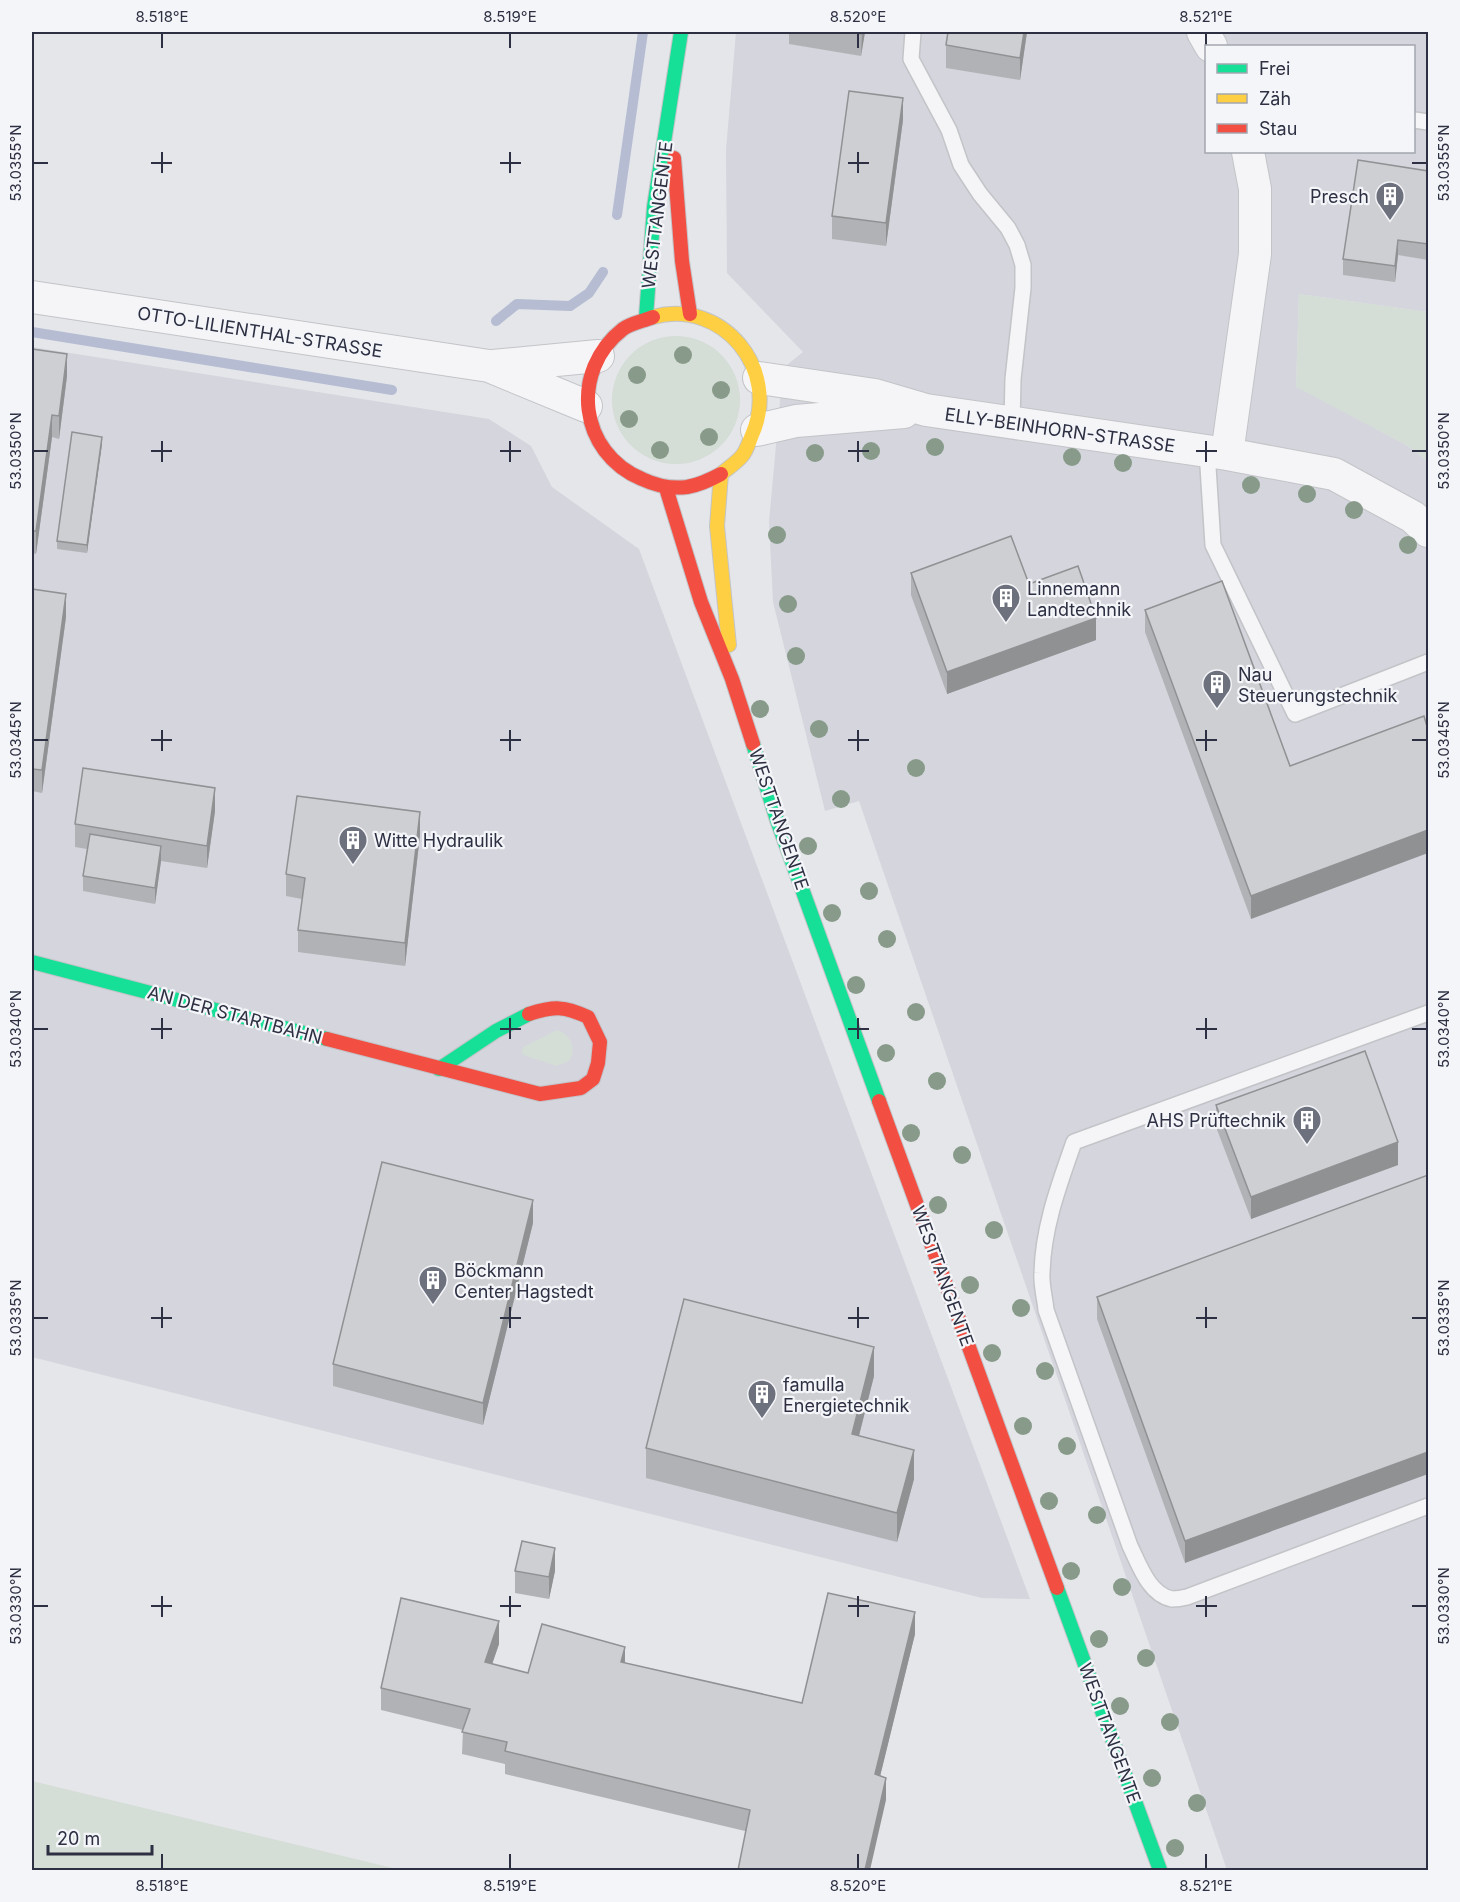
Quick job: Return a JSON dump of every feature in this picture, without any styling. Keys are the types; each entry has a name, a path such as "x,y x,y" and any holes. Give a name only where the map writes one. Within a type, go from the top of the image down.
{"street":[{"name":"WESTTANGENTE","path":"646,317 654,207 681,32"},
{"name":"WESTTANGENTE","path":"670,114 682,261 690,315"},
{"path":"1217,453 1255,254 1255,189 1248,153"},
{"name":"OTTO-LILIENTHAL-STRASSE","path":"32,297 489,366 586,406"},
{"name":"WESTTANGENTE","path":"668,313 690,315 713,322 734,336 749,356 759,378 762,395 761,413 757,430 743,455 721,474 695,486 666,488 642,482 620,470 603,452 592,430 586,406 588,380 598,356 611,339 627,327 646,317 668,313"},
{"name":"OTTO-LILIENTHAL-STRASSE","path":"489,366 598,356"},
{"name":"ELLY-BEINHORN-STRASSE","path":"759,378 874,395 926,410 1217,453 1334,474 1413,517 1428,531"},
{"name":"ELLY-BEINHORN-STRASSE","path":"757,430 796,421 926,410"},
{"name":"WESTTANGENTE","path":"721,474 717,526 732,680"},
{"name":"WESTTANGENTE","path":"666,488 701,602 732,680 777,820 1160,1870"},
{"name":"AN DER STARTBAHN","path":"32,962 440,1069 540,1094 581,1088 593,1078 598,1064 600,1042 588,1017 560,1006 548,1008 518,1019 476,1042 440,1069"}],"lane":[{"path":"913,32 911,59 949,130 961,165 980,194 1008,228 1017,245 1023,265 1023,288 1013,379 1012,423"},
{"path":"1217,453 1213,545 1295,714 1428,662"},
{"path":"1428,1013 1074,1142 1052,1205 1043,1250 1041,1275 1046,1310 1130,1546 1144,1575 1155,1590 1172,1599 1187,1597 1428,1506"}],"shaded area":[{"path":"736,32 1428,32 1428,312 1299,294 1296,386 1408,446 1428,462 1428,1870 1227,1870 859,801 825,811 773,602 769,522 783,368 803,352 727,273 726,150"},
{"path":"1299,294 1428,312 1428,462 1408,446 1296,387"},
{"path":"676,336 700,341 721,355 735,376 740,400 735,424 721,445 700,459 676,464 652,459 631,445 617,424 612,400 617,376 631,355 652,341"},
{"path":"32,347 489,419 531,446 552,487 639,549 1030,1599 982,1598 32,1357"},
{"path":"557,1030 569,1038 573,1047 569,1061 557,1066 523,1055 523,1047"},
{"path":"32,1781 401,1870 32,1870"}],"building":[{"path":"948,32 1024,32 1020,58 946,45"},
{"path":"849,91 903,98 886,223 832,216"},
{"name":"Presch","path":"1358,160 1428,171 1428,244 1398,240 1395,266 1343,259"},
{"path":"32,349 67,354 59,416 52,415 36,531 32,531"},
{"path":"72,432 102,437 87,545 57,541"},
{"name":"Linnemann Landtechnik","path":"1011,536 1029,584 1078,566 1096,618 947,672 911,573"},
{"path":"1222,581 1290,766 1424,716 1428,730 1428,830 1251,896 1145,610"},
{"path":"32,589 66,594 42,770 32,769"},
{"path":"83,768 215,788 207,846 75,824"},
{"name":"Witte Hydraulik","path":"297,796 420,812 405,943 298,930 305,878 286,874"},
{"path":"90,834 161,846 155,888 83,876"},
{"name":"AHS Prüftechnik","path":"1365,1051 1398,1142 1251,1197 1216,1105"},
{"name":"Böckmann Center Hagstedt","path":"382,1162 533,1200 483,1403 333,1364"},
{"path":"1428,1175 1428,1452 1185,1541 1097,1297"},
{"name":"famulla Energietechnik","path":"684,1299 874,1347 852,1434 914,1450 897,1513 646,1448"},
{"path":"522,1541 555,1548 549,1577 515,1571"},
{"path":"828,1593 915,1612 875,1774 886,1778 865,1870 738,1870 750,1810 505,1751 507,1742 462,1732 470,1709 381,1688 401,1598 499,1621 485,1662 528,1673 542,1624 625,1647 621,1662 802,1703"}],"waterway":[{"path":"617,215 643,32"},
{"path":"496,321 517,304 570,306 589,293 603,272"},
{"path":"32,332 392,390"}],"traffic: fast":[{"path":"646,317 654,207 681,32"},
{"path":"753,744 777,820 879,1101"},
{"path":"32,962 327,1039"},
{"path":"439,1069 496,1031 529,1014"},
{"path":"1057,1588 1160,1870"}],"traffic: slow":[{"path":"653,317 679,314 702,318 723,329 740,344 752,364 759,386 759,410 748,446 740,459 721,474 717,526 729,645"}],"traffic: jam":[{"path":"674,158 682,261 690,314"},
{"path":"653,317 623,329 606,346 594,366 589,388 589,410 594,431 605,451 621,467 653,483 681,488 696,485 721,474"},
{"path":"666,488 701,602 732,679 753,744"},
{"path":"327,1039 540,1094 581,1088 593,1079 598,1063 600,1042 588,1017 559,1008 529,1014"},
{"path":"879,1101 1057,1588"}],"place":[{"name":"Presch","path":"1390,222"},
{"name":"Linnemann Landtechnik","path":"1006,624"},
{"name":"Nau Steuerungstechnik","path":"1217,710"},
{"name":"Witte Hydraulik","path":"353,866"},
{"name":"AHS Prüftechnik","path":"1307,1146"},
{"name":"Böckmann Center Hagstedt","path":"433,1306"},
{"name":"famulla Energietechnik","path":"762,1420"}]}
